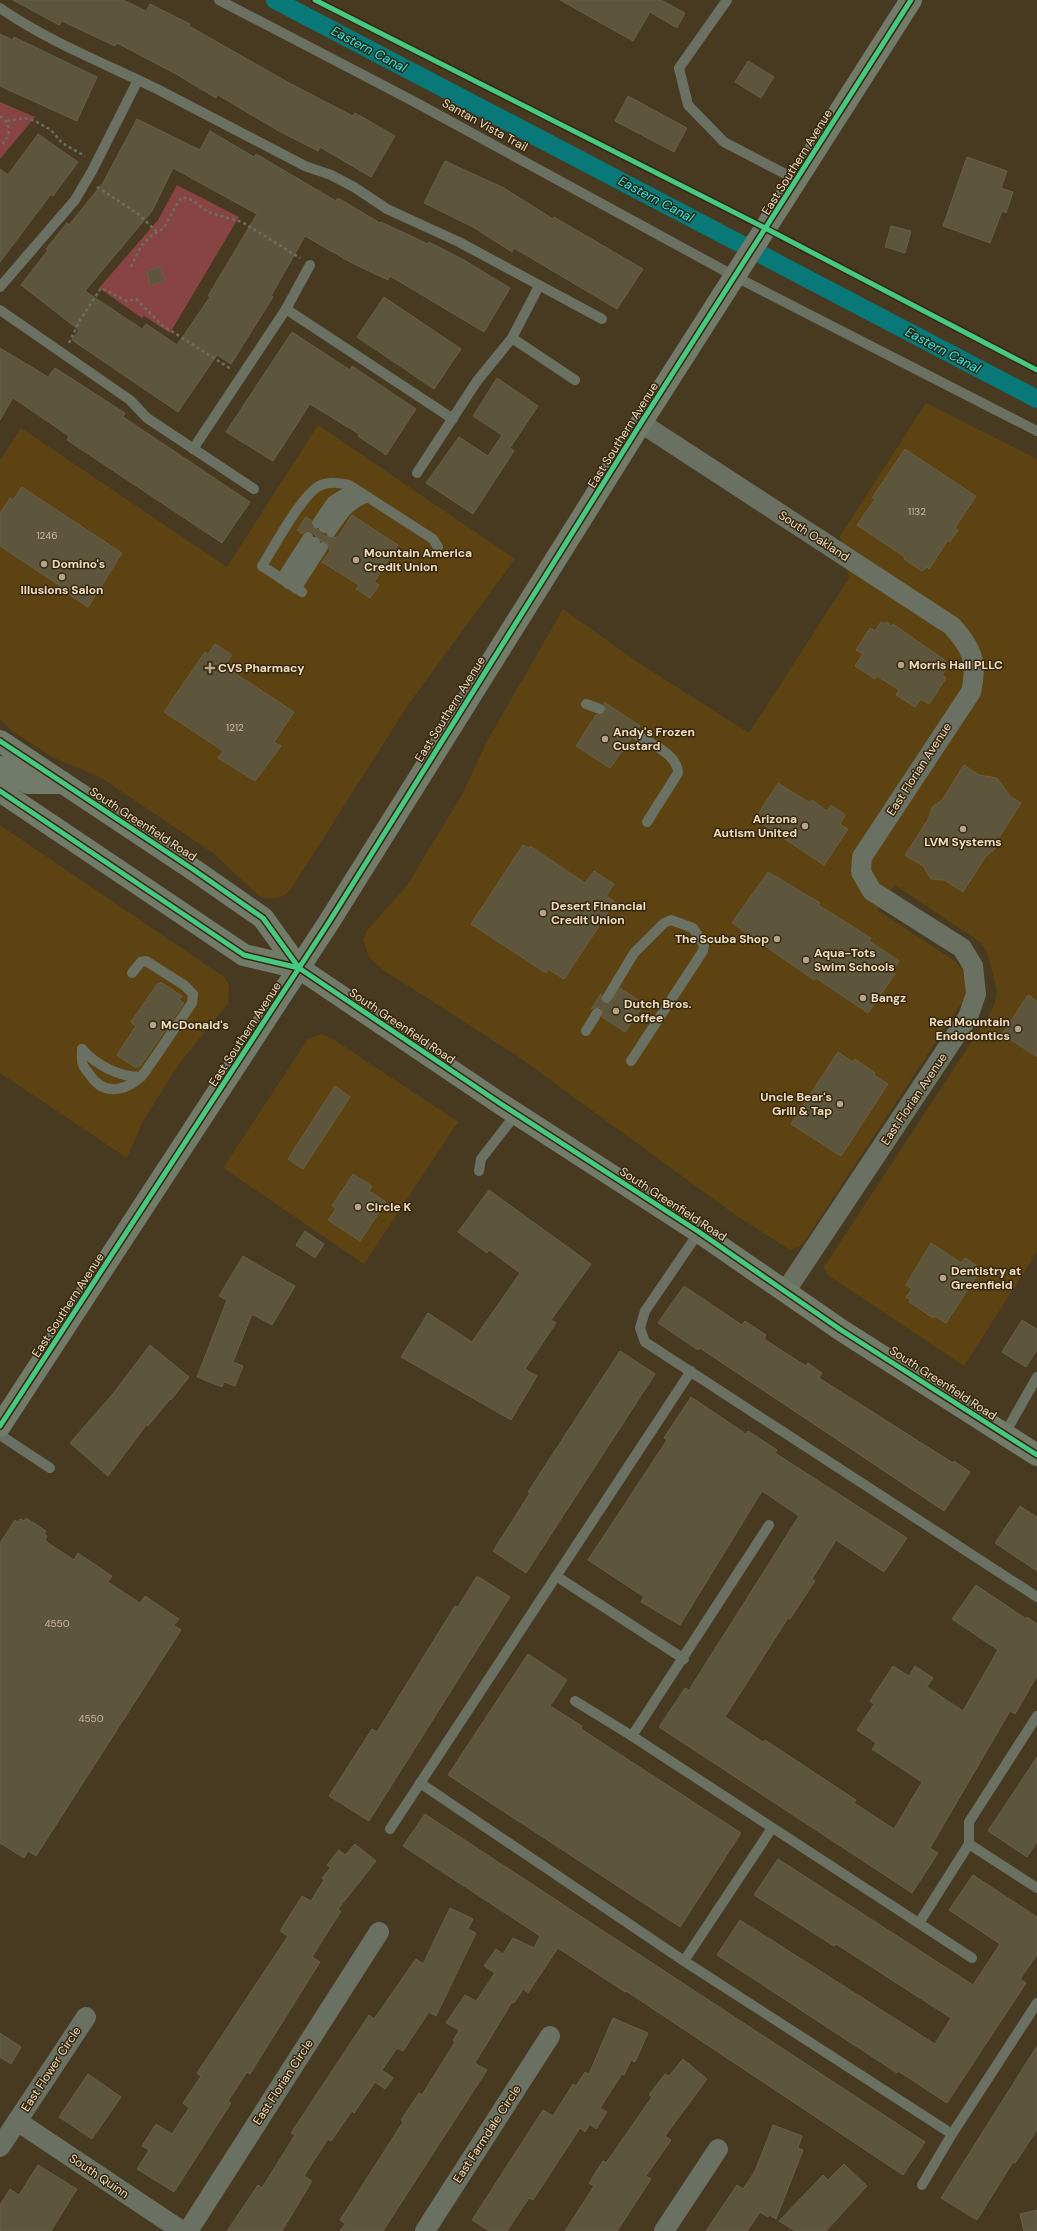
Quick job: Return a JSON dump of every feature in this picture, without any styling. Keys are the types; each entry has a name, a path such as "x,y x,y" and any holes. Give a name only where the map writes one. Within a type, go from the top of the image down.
{"main road":[{"name":"East Southern Avenue","path":"0,1426 299,968 641,423 739,273 911,0"},
{"name":"South Greenfield Road","path":"0,741 263,918 299,968 516,1114 699,1232 785,1292 1037,1455"},
{"path":"0,767 28,783 63,783"},
{"name":"South Greenfield Road","path":"0,791 244,955 299,968"}],"street":[{"name":"South Oakland","path":"641,423 952,626 967,642 974,661"},
{"name":"East Florian Avenue","path":"785,1292 968,1017 976,994 973,966 962,948 872,891 862,872 862,857 971,692 974,661"},
{"name":"East Florian Circle","path":"188,2231 379,1932"},
{"name":"East Flower Circle","path":"0,2147 86,2017"},
{"name":"East Farmdale Circle","path":"425,2231 550,2036"},
{"name":"South Quinn","path":"17,2121 182,2231"},
{"path":"664,2231 718,2149"}],"lane":[{"name":"Santan Vista Trail","path":"219,0 1037,431"},
{"path":"727,0 679,68 688,105 724,142 797,180"},
{"path":"0,8 20,23 138,80 298,162 354,187 387,209 459,242 602,319"},
{"path":"0,287 75,200 97,162 138,80"},
{"path":"193,449 286,309 310,265"},
{"path":"417,473 477,381 512,338 539,286"},
{"path":"286,309 453,419"},
{"path":"0,310 130,400 147,418 254,489"},
{"path":"512,338 575,380"},
{"path":"292,586 262,566 307,496 319,486 335,482 361,493 433,539 438,547"},
{"path":"361,493 353,504 324,528 332,501 361,493"},
{"path":"292,586 315,542 292,586"},
{"path":"586,704 600,709"},
{"path":"634,733 670,757 678,768 678,773 647,822"},
{"path":"607,998 634,953 664,923 671,920 683,924 693,928 700,937 704,945 703,951 631,1061"},
{"path":"132,973 141,962 146,961 184,985 194,998 140,1077 129,1086 115,1090 104,1088 93,1080 83,1065 82,1049 90,1058 117,1072 130,1077 140,1077"},
{"path":"586,1031 597,1013"},
{"path":"479,1171 481,1160 516,1114"},
{"path":"699,1232 673,1267 646,1311 640,1328 645,1342 1037,1597"},
{"path":"390,1829 691,1372"},
{"path":"1004,1435 1037,1377"},
{"path":"0,1435 50,1468"},
{"path":"632,1736 684,1659 769,1525"},
{"path":"556,1576 684,1659"},
{"path":"575,1701 632,1736 972,1958"},
{"path":"919,1923 969,1844 969,1822 1037,1716"},
{"path":"420,1783 684,1961 952,2134"},
{"path":"684,1961 772,1828"},
{"path":"969,1844 1037,1888"},
{"path":"922,2185 952,2134 1037,2003"}],"path":[{"path":"316,0 763,234 1037,370"},
{"path":"0,116 7,121 25,118 35,120 51,130 62,143 69,148 97,162"},
{"path":"0,146 8,135 7,121"},
{"path":"86,181 137,213 157,232"},
{"path":"131,267 141,246 164,228 179,200 187,198 208,212 242,222 310,265"},
{"path":"63,353 80,320 101,288 126,301 136,299 162,325 187,342 202,349 241,376"}],"shaded area":[{"path":"0,102 35,117 0,159"},
{"path":"177,185 239,217 170,333 144,316 142,318 99,288 158,220"},
{"path":"926,403 1037,459 1037,1252 964,1366 828,1275 824,1267 991,1012 996,999 997,990 987,952 980,942 895,885 877,910 955,961 964,972 968,987 964,999 804,1242 799,1247 790,1250 734,1214 516,1055 382,969 369,957 363,940 367,930 406,887 463,793 486,743 563,609 639,663 749,733 849,578 840,536"},
{"path":"318,425 515,559 408,705 293,886 285,895 276,898 267,898 259,896 213,853 100,777 54,758 11,730 0,719 0,460 21,428 227,567"},
{"path":"0,825 224,977 229,985 228,1003 179,1064 143,1121 127,1158 0,1073"},
{"path":"321,1034 336,1041 458,1122 364,1264 223,1168 308,1039"}],"building":[{"path":"13,0 123,0 146,11 150,4 190,24 189,26 291,84 353,116 355,113 395,136 371,177 320,147 318,151 277,130 218,95 216,98 176,74 117,43 115,46 62,21 59,25"},
{"path":"560,0 661,0 685,13 677,28 650,12 633,41"},
{"path":"0,34 13,40 14,37 97,77 77,121 0,86"},
{"path":"748,61 774,77 761,98 735,82"},
{"path":"628,96 687,128 674,152 615,121"},
{"path":"137,119 200,150 210,131 254,157 256,154 336,201 338,198 380,223 381,222 428,244 429,242 464,260 510,288 484,332 390,276 388,280 350,262 305,236 271,296 273,297 231,364 217,355 178,412 72,340 79,330 21,285 48,250 46,249 67,223 69,225 103,183","holes":["173,168 257,214 208,296 210,297 177,345 146,324 142,329 85,291 152,211"]},
{"path":"38,134 78,162 53,196 51,194 0,262 0,169 8,175"},
{"path":"967,157 1007,171 1001,188 1013,192 1006,213 1002,211 990,243 943,226"},
{"path":"445,161 504,188 553,219 554,217 643,269 617,309 514,248 512,252 473,227 424,203"},
{"path":"891,226 911,231 905,253 885,247"},
{"path":"160,267 165,281 150,285 147,271"},
{"path":"384,297 461,349 434,389 357,337"},
{"path":"292,332 350,370 352,366 416,409 386,455 358,436 359,434 310,404 273,461 226,432"},
{"path":"0,348 48,377 55,368 125,413 123,417 250,502 222,543 67,440 69,436 13,398 0,420"},
{"path":"497,378 538,406 510,448 514,451 473,514 426,483 459,437 488,456 502,435 473,416"},
{"path":"905,449 976,496 955,528 958,530 950,542 948,540 929,569 927,567 922,571 904,559 905,557 857,525 875,499 872,498"},
{"path":"22,487 122,553 88,607 70,595 71,593 0,546 0,513 10,498 13,500"},
{"name":"Mountain America Credit Union","path":"352,515 398,545 374,582 379,585 370,598 356,589 359,585 322,562 330,551 327,542 321,541 311,531 305,531 302,534 297,530 306,517 311,520 311,526 318,529 320,533 330,538 338,537"},
{"name":"Morris Hall PLLC","path":"881,622 884,624 886,622 892,626 893,624 946,661 944,664 948,666 942,675 946,678 929,704 921,699 915,707 896,695 899,690 877,676 875,679 855,666 863,654 856,650 870,628 875,631"},
{"name":"CVS Pharmacy","path":"215,644 232,655 225,665 230,670 294,712 274,742 281,746 255,781 218,758 223,751 164,712 205,652 208,654"},
{"name":"Andy's Frozen Custard","path":"604,702 640,726 638,728 634,727 629,729 628,733 631,739 610,768 576,746 596,715 602,715 606,712"},
{"name":"LVM Systems","path":"964,765 979,775 997,778 1010,796 1021,803 998,839 995,849 986,856 963,892 944,880 931,879 923,866 905,855 929,818 932,807 942,800"},
{"name":"Arizona Autism United","path":"778,783 810,803 812,800 827,811 831,805 845,815 840,824 848,829 824,865 755,819"},
{"name":"Desert Financial Credit Union","path":"523,845 529,848 530,846 585,883 594,871 614,884 606,896 615,902 564,979 548,969 546,973 471,924"},
{"path":"768,872 820,903 818,905 871,938 869,941 899,961 892,972 895,974 868,1013 816,978 814,980 732,923"},
{"name":"McDonald's","path":"161,982 182,996 179,1000 184,1003 141,1065 136,1068 117,1055 136,1026 131,1022 158,983 160,984"},
{"name":"Dutch Bros. Coffee","path":"620,988 644,1004 625,1032 602,1017 603,1013 601,1008 597,1007 591,1009 601,994 602,1001 610,1004"},
{"name":"Red Mountain Endodontics","path":"1028,995 1037,1001 1037,1057 1002,1034"},
{"name":"Uncle Bear's Grill & Tap","path":"838,1052 853,1062 855,1059 875,1073 874,1075 888,1084 841,1156 791,1124"},
{"path":"335,1086 350,1097 303,1169 288,1159"},
{"name":"Circle K","path":"353,1174 372,1186 369,1191 386,1202 360,1241 328,1220 336,1209 332,1206"},
{"path":"489,1190 591,1264 551,1320 556,1323 525,1369 537,1376 511,1420 401,1357 428,1313 472,1342 520,1273 489,1250 487,1253 458,1232"},
{"path":"305,1231 324,1244 315,1258 296,1245"},
{"name":"Dentistry at Greenfield","path":"931,1243 961,1263 965,1258 976,1265 975,1268 980,1271 946,1323 935,1316 933,1318 909,1302 911,1300 906,1297 912,1289 906,1285"},
{"path":"243,1256 295,1286 272,1325 252,1314 233,1362 243,1366 235,1386 224,1382 222,1387 197,1377 227,1300 219,1296"},
{"path":"684,1286 742,1325 745,1321 766,1335 764,1339 806,1366 808,1363 822,1373 819,1378 953,1463 954,1461 970,1472 944,1511 700,1348 698,1350 658,1323"},
{"path":"1022,1320 1037,1329 1037,1350 1026,1367 1002,1352"},
{"path":"150,1345 189,1377 148,1426 147,1424 108,1476 70,1443 112,1395"},
{"path":"620,1351 655,1374 526,1573 493,1551 530,1493 528,1492"},
{"path":"691,1397 746,1434 748,1431 777,1450 775,1453 907,1538 884,1572 836,1540 812,1579 815,1581 790,1619 788,1618 725,1717 763,1742 765,1740 856,1800 854,1803 894,1829 922,1782 872,1749 876,1743 857,1730 874,1704 870,1701 893,1666 909,1676 915,1666 933,1678 927,1687 963,1711 998,1650 952,1619 976,1585 1026,1619 1027,1617 1037,1624 1037,1676 1015,1714 1010,1711 930,1848 938,1853 912,1893 659,1727 685,1688 689,1690 799,1516 762,1491 680,1625 641,1602 644,1597 588,1560 667,1440 664,1438"},
{"path":"1020,1506 1037,1517 1037,1571 995,1543"},
{"path":"26,1518 46,1531 44,1534 47,1536 45,1540 48,1543 74,1560 78,1553 112,1576 108,1582 140,1603 145,1596 179,1619 174,1625 181,1630 36,1856 28,1851 24,1858 0,1843 0,1543 15,1520 18,1522 20,1519 24,1521"},
{"path":"477,1576 510,1597 369,1821 329,1796 372,1729 377,1732 455,1606 458,1607"},
{"path":"528,1654 567,1680 550,1706 582,1726 581,1729 741,1833 680,1927 448,1775"},
{"path":"1037,1757 1037,1842 1027,1857 988,1831"},
{"path":"425,1814 925,2142 903,2175 626,1991 625,1992 558,1948 528,1993 523,1989 514,2003 512,2002 475,2063 487,2070 383,2231 340,2231 345,2224 340,2220 403,2122 401,2120 419,2093 422,2095 455,2042 453,2041 459,2030 446,2023 465,1995 476,2001 495,1973 484,1966 496,1949 503,1954 513,1938 534,1948 540,1936 403,1846"},
{"path":"355,1844 376,1861 338,1909 341,1911 312,1957 320,1962 250,2074 247,2072 228,2101 231,2103 174,2192 137,2169 149,2150 142,2146 156,2124 172,2134 189,2108 183,2103 201,2076 197,2073 288,1936 280,1931 302,1896 311,1901 324,1880 322,1878 330,1868 327,1865 339,1850 345,1855"},
{"path":"778,1859 973,1985 1000,1944 949,1910 973,1875 1037,1917 1037,1955 1020,1979 1026,1983 947,2103 898,2071 897,2073 717,1955 740,1920 935,2044 951,2018 836,1944 834,1946 754,1895"},
{"path":"450,1908 473,1919 468,1929 476,1933 436,2016 429,2012 403,2051 397,2048 382,2070 393,2078 385,2089 375,2082 354,2113 352,2111 331,2141 328,2139 304,2176 312,2181 282,2231 227,2231 258,2185 262,2188 295,2135 291,2133 369,2015 374,2019 416,1959 423,1964"},
{"path":"613,2018 648,2033 635,2062 631,2060 624,2075 622,2074 600,2108 607,2112 596,2129 590,2124 585,2132 580,2128 533,2200 529,2198 507,2231 489,2231 472,2220 543,2110 553,2116 573,2084 576,2086 585,2072 589,2074"},
{"path":"0,2033 21,2047 11,2064 0,2057"},
{"path":"1037,2046 1037,2130 1015,2163 1013,2162 977,2220 941,2198"},
{"path":"683,2059 707,2079 665,2136 671,2140 646,2176 651,2179 617,2231 565,2231 594,2186 589,2183 603,2161 606,2163 652,2097 649,2095 665,2074 669,2076"},
{"path":"88,2074 121,2097 92,2139 59,2117"},
{"path":"773,2125 802,2136 798,2148 803,2150 776,2219 769,2215 768,2217 760,2212 747,2231 706,2231 737,2185 743,2189 755,2171"},
{"path":"844,2164 867,2186 826,2231 795,2231 779,2221 823,2175 828,2180"},
{"path":"38,2165 77,2189 51,2231 0,2231 0,2205 10,2189 19,2195"},
{"path":"1037,2210 1037,2231 1024,2231 1020,2214"}],"waterway":[{"name":"Eastern Canal","path":"275,0 1037,399"}],"cycle path":[{"path":"315,0 767,229 1037,370"},
{"path":"0,1426 329,922 641,423 911,0"},
{"path":"0,741 194,870 263,918 299,968 501,1104 699,1232 841,1330 1037,1455"},
{"path":"0,791 244,955 299,968"}],"place":[{"name":"Mountain America Credit Union","path":"356,560"},
{"name":"Domino's","path":"44,564"},
{"name":"Illusions Salon","path":"62,577"},
{"name":"Morris Hall PLLC","path":"901,665"},
{"name":"CVS Pharmacy","path":"210,668"},
{"name":"Andy's Frozen Custard","path":"605,739"},
{"name":"Arizona Autism United","path":"805,826"},
{"name":"LVM Systems","path":"963,829"},
{"name":"Desert Financial Credit Union","path":"543,913"},
{"name":"The Scuba Shop","path":"777,939"},
{"name":"Aqua-Tots Swim Schools","path":"806,960"},
{"name":"Bangz","path":"863,998"},
{"name":"Dutch Bros. Coffee","path":"616,1011"},
{"name":"McDonald's","path":"153,1025"},
{"name":"Red Mountain Endodontics","path":"1018,1029"},
{"name":"Uncle Bear's Grill & Tap","path":"840,1104"},
{"name":"Circle K","path":"358,1207"},
{"name":"Dentistry at Greenfield","path":"943,1278"}]}
